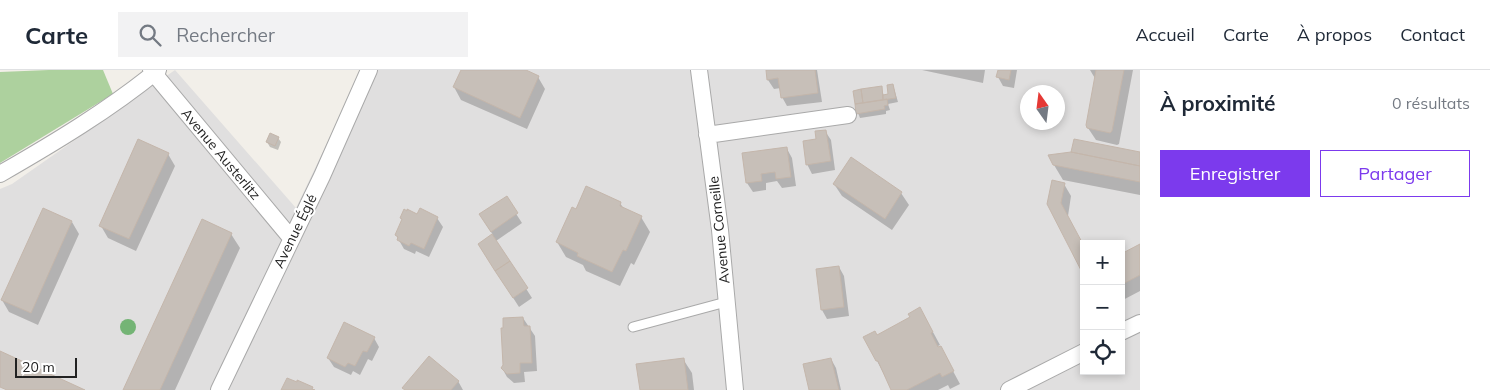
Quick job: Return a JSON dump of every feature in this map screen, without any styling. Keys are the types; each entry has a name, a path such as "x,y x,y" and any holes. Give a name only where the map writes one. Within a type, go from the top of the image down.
{"street":[{"name":"Avenue Églé","path":"219,390 322,176 369,70"},
{"name":"Avenue Corneille","path":"699,70 720,230 735,390"},
{"name":"Avenue Austerlitz","path":"154,71 291,238"},
{"path":"0,174 95,116 134,89 154,71"},
{"path":"708,135 848,114"},
{"path":"1125,330 1140,323"},
{"path":"1009,390 1080,354"}],"lane":[{"path":"634,327 726,302"}],"shaded area":[{"path":"175,70 296,208 362,70 1140,70 1140,390 0,390 0,189 12,184"}],"green space":[{"path":"103,70 113,94 0,163 0,72"}],"building":[{"path":"461,70 526,70 539,76 520,118 453,87"},
{"path":"766,70 815,70 818,93 781,98 778,78 767,80"},
{"path":"998,70 1011,70 1009,80 996,77"},
{"path":"1096,70 1124,70 1112,131 1110,133 1087,128 1086,125"},
{"path":"893,84 896,98 883,100 883,95 888,94 887,85"},
{"path":"882,86 883,100 863,103 861,89"},
{"path":"861,89 863,103 855,104 853,91"},
{"path":"887,99 888,105 884,106 885,109 856,114 855,104"},
{"path":"826,130 831,161 806,165 803,141 816,139 815,131"},
{"path":"270,133 279,137 275,146 266,142"},
{"path":"138,139 169,153 129,239 99,226"},
{"path":"1074,139 1140,152 1140,166 1071,152"},
{"path":"787,147 791,177 776,179 775,172 761,174 762,181 746,183 742,153"},
{"path":"1071,152 1140,166 1140,182 1053,165 1048,155"},
{"path":"851,157 902,192 885,219 833,184"},
{"path":"1052,180 1065,183 1061,203 1081,240 1080,268 1047,204"},
{"path":"586,186 621,202 620,206 642,216 626,251 623,250 612,272 577,256 578,253 556,242 572,207 576,209"},
{"path":"507,196 518,213 491,232 479,214"},
{"path":"43,208 72,221 31,313 1,300"},
{"path":"420,208 438,217 424,249 411,243 409,246 397,240 398,237 395,235 404,209 417,214"},
{"path":"202,219 232,233 160,390 123,390"},
{"path":"492,234 510,261 495,271 478,244"},
{"path":"1140,244 1140,275 1125,283 1125,252"},
{"path":"510,261 528,288 513,298 495,271"},
{"path":"839,266 844,307 821,310 816,269"},
{"path":"920,307 933,332 931,333 938,347 941,346 954,371 942,377 940,373 907,390 891,390 878,361 876,361 863,337 875,331 877,335 910,317 908,314"},
{"path":"523,317 524,326 530,326 532,363 520,363 520,373 507,374 501,368 503,365 501,328 503,328 503,318"},
{"path":"344,322 375,337 367,352 363,351 355,366 348,363 345,367 327,358"},
{"path":"0,351 85,390 7,390 0,387"},
{"path":"429,356 459,381 451,390 405,390 402,388"},
{"path":"684,358 688,390 640,390 636,364"},
{"path":"831,358 839,390 809,390 803,364"},
{"path":"287,378 297,382 297,380 313,387 312,389 315,390 281,390"}]}
